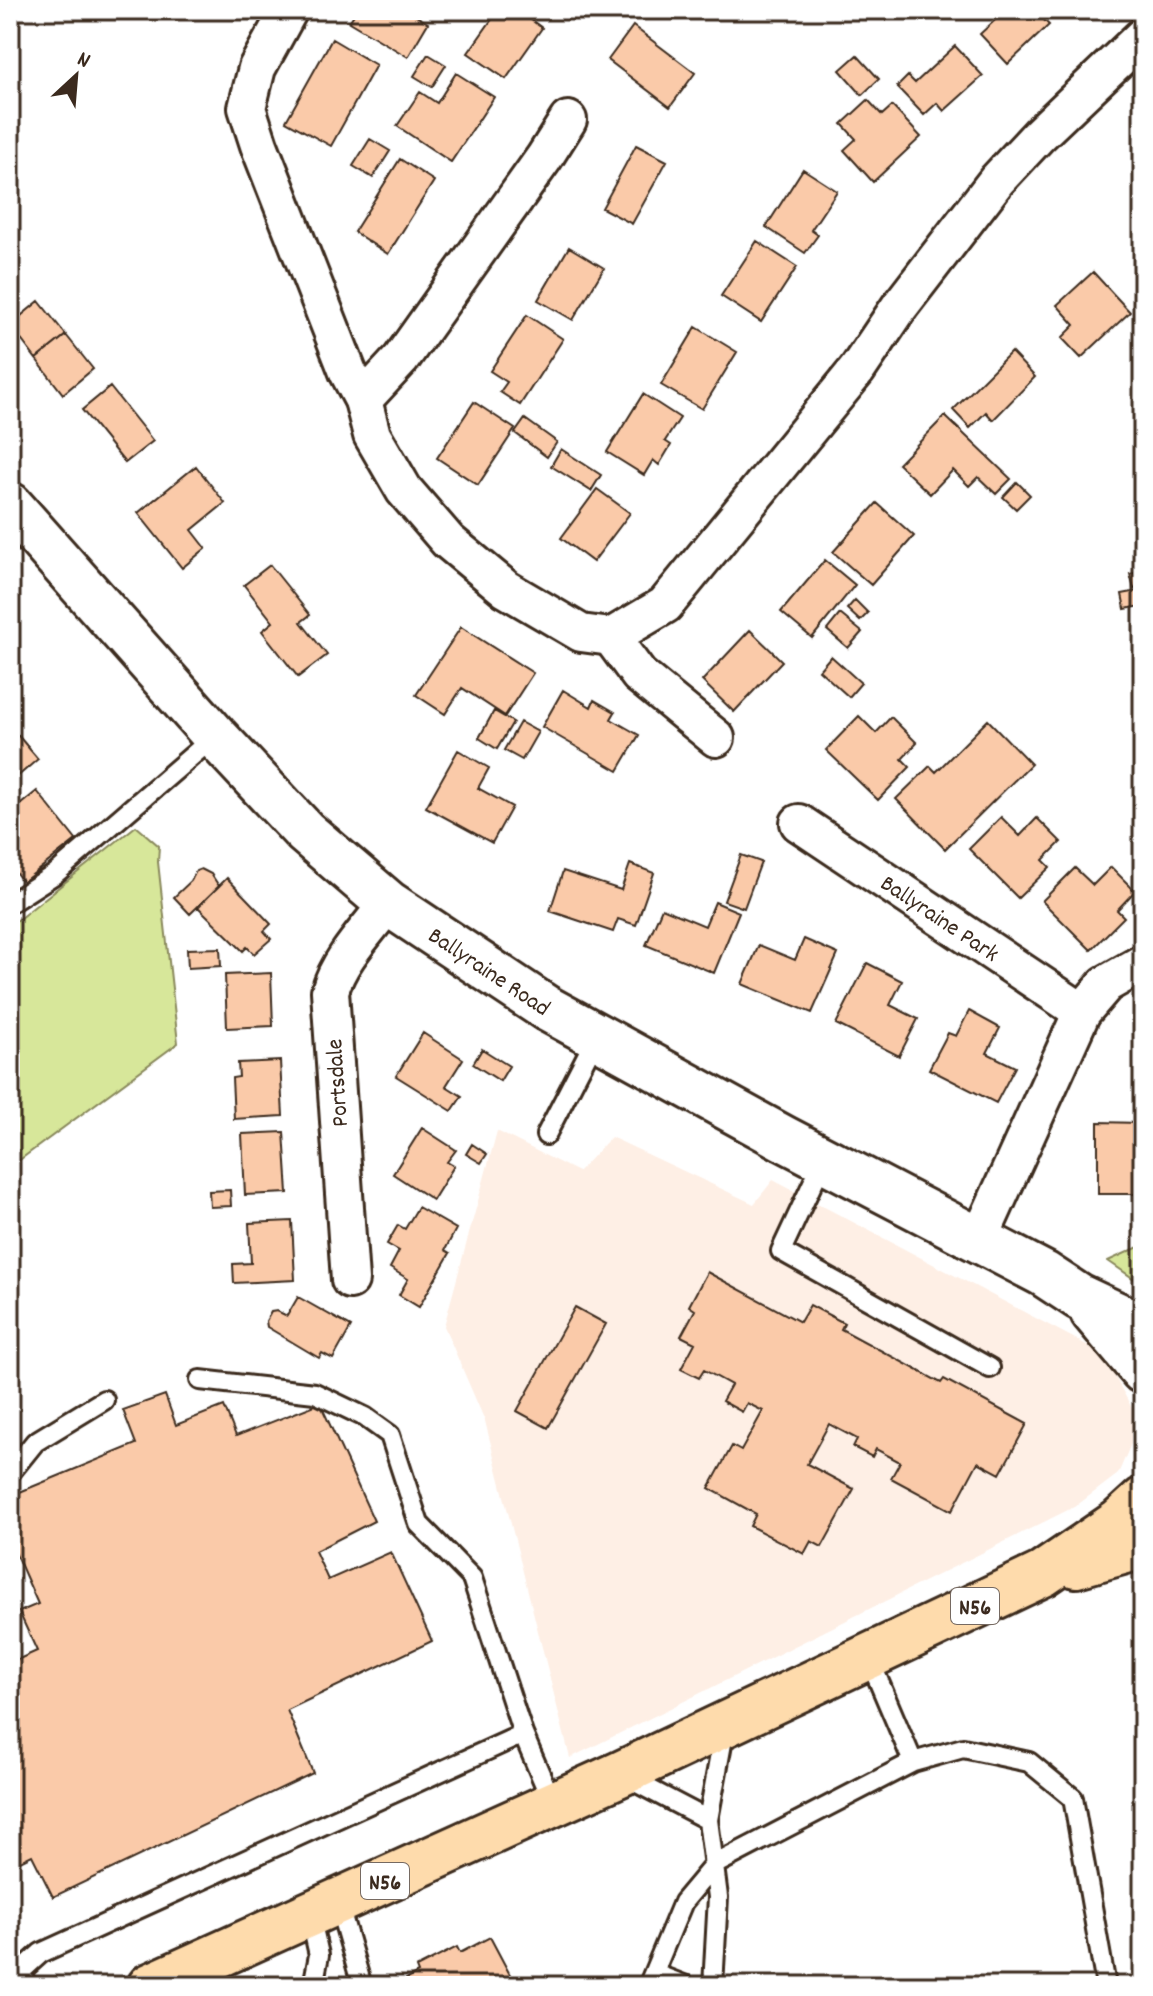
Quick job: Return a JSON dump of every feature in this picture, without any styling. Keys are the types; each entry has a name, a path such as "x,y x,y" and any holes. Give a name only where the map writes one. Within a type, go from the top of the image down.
{"main road":[{"name":"Ballyraine Road","path":"10,505 215,736 305,832 388,903 546,1008 1044,1274 1079,1297"},
{"path":"1079,1297 1143,1327"},
{"path":"1079,1297 1143,1371"},
{"name":"N56","path":"150,1986 620,1774 1043,1574 1119,1522 1143,1500"},
{"name":"N56","path":"1043,1574 1143,1546"}],"street":[{"path":"289,10 257,68 247,108 348,372 363,400 372,435 404,490 448,541 506,589 581,633 611,637 665,605 857,370 900,306 997,180 1039,135 1143,36"},
{"path":"1127,10 1143,23"},
{"path":"363,400 401,359 568,120"},
{"path":"611,637 639,675 716,738"},
{"name":"Ballyraine Park","path":"799,823 1082,1012"},
{"name":"Portsdale","path":"350,1280 330,991 349,956 388,903"},
{"path":"979,1240 1082,1012 1106,984 1143,963"}],"lane":[{"path":"10,903 55,874 215,736"},
{"path":"546,1135 597,1036"},
{"path":"824,1159 781,1251 990,1368"},
{"path":"200,1380 315,1393 365,1417 390,1435 419,1524 472,1578 523,1734 553,1804"},
{"path":"10,1473 35,1442 104,1400"},
{"path":"868,1656 913,1762"},
{"path":"713,1986 718,1897 708,1820 725,1725"},
{"path":"20,1971 41,1953 523,1734"},
{"path":"686,1986 652,1980 683,1902 714,1865 913,1762 963,1748 1029,1762 1073,1798 1106,1986"},
{"path":"620,1774 708,1820"},
{"path":"313,1986 324,1909"},
{"path":"324,1909 362,1986"}],"shaded area":[{"path":"497,1131 578,1172 611,1137 754,1204 773,1180 1102,1353 1140,1423 1118,1474 1076,1506 570,1758 485,1421 444,1326"}],"green space":[{"path":"136,826 159,846 158,862 178,1043 10,1167 10,926"},
{"path":"1143,1245 1143,1285 1108,1261"}],"building":[{"path":"357,10 406,10 428,23 408,57 349,22"},
{"path":"493,10 537,10 530,19 542,28 506,79 468,53 497,12"},
{"path":"1006,10 1034,10 1049,25 1008,64 980,34"},
{"path":"633,26 695,73 670,107 608,60"},
{"path":"332,39 376,65 331,146 286,121"},
{"path":"955,46 983,76 944,111 937,103 924,115 897,87 908,76 915,83"},
{"path":"428,54 446,65 432,87 414,76"},
{"path":"857,55 879,79 862,95 840,70"},
{"path":"456,73 494,97 451,162 397,126 420,92 437,103"},
{"path":"868,100 882,115 892,106 921,137 873,182 844,150 856,139 842,124"},
{"path":"370,139 390,151 373,178 353,166"},
{"path":"636,145 667,161 632,224 602,208"},
{"path":"400,159 434,181 388,254 354,232"},
{"path":"803,169 837,191 811,230 818,235 805,253 766,227"},
{"path":"757,241 797,267 761,322 721,296"},
{"path":"569,247 604,268 573,320 538,300"},
{"path":"1093,272 1130,312 1081,358 1062,338 1075,325 1057,305"},
{"path":"39,301 66,335 36,359 10,325"},
{"path":"527,315 563,339 520,405 500,392 507,382 490,371"},
{"path":"696,327 737,352 702,409 661,385"},
{"path":"66,335 93,369 63,394 36,359"},
{"path":"1011,352 1035,377 993,420 986,412 970,428 953,410"},
{"path":"110,387 153,441 125,463 82,410"},
{"path":"643,394 680,418 665,441 671,445 659,465 653,460 644,475 607,452"},
{"path":"474,402 515,429 478,485 437,458"},
{"path":"945,416 1011,479 996,494 978,477 969,486 953,470 930,494 898,464"},
{"path":"525,419 557,442 547,457 515,433"},
{"path":"561,449 601,475 591,491 551,466"},
{"path":"196,466 225,503 192,530 206,548 182,568 138,513"},
{"path":"1017,482 1030,495 1016,509 1003,497"},
{"path":"597,489 630,513 593,562 561,538"},
{"path":"877,503 914,536 871,585 833,552"},
{"path":"825,560 855,585 812,638 781,612"},
{"path":"270,565 310,615 301,622 327,655 298,677 262,631 273,622 244,585"},
{"path":"1143,571 1143,587 1134,589 1130,574"},
{"path":"1138,591 1141,606 1125,609 1122,594"},
{"path":"855,600 868,613 860,621 847,609"},
{"path":"840,614 862,632 848,648 827,630"},
{"path":"461,627 533,673 505,716 462,688 445,714 416,695"},
{"path":"750,630 782,661 734,712 702,681"},
{"path":"831,656 861,683 849,697 819,670"},
{"path":"563,690 591,707 594,700 615,712 611,719 639,735 618,771 542,727"},
{"path":"494,711 513,722 497,749 479,738"},
{"path":"859,716 876,733 891,717 917,743 902,759 910,767 878,800 826,750"},
{"path":"988,720 1031,764 945,849 896,799 930,766 936,772"},
{"path":"520,722 538,732 522,760 504,750"},
{"path":"10,726 38,759 10,783"},
{"path":"458,750 489,768 478,788 512,807 492,843 426,807"},
{"path":"37,791 76,840 23,882 10,865 10,813"},
{"path":"1001,817 1020,836 1037,818 1061,842 1043,860 1050,867 1018,898 969,849"},
{"path":"741,855 761,862 744,908 724,901"},
{"path":"630,864 654,873 636,925 618,919 613,932 550,911 563,871 621,890"},
{"path":"1111,867 1135,891 1117,910 1124,917 1091,950 1042,901 1075,868 1093,885"},
{"path":"201,869 211,874 219,886 190,914 174,897"},
{"path":"227,878 271,924 264,931 271,939 254,954 247,947 243,951 198,907"},
{"path":"715,902 739,912 714,973 646,945 662,908 705,926"},
{"path":"804,939 838,954 812,1013 742,984 759,945 795,960"},
{"path":"220,948 221,966 188,968 187,949"},
{"path":"867,963 902,981 890,1005 918,1019 899,1056 836,1024"},
{"path":"271,973 273,1026 227,1028 225,975"},
{"path":"969,1011 1000,1028 987,1053 1015,1067 996,1103 929,1069 948,1033 956,1036"},
{"path":"1138,1028 1143,1028 1143,1062 1137,1062"},
{"path":"423,1033 463,1059 446,1086 462,1096 452,1111 396,1076"},
{"path":"482,1049 509,1066 500,1081 473,1064"},
{"path":"280,1061 283,1116 234,1119 232,1078 239,1077 238,1063"},
{"path":"1137,1062 1143,1062 1143,1098 1135,1097"},
{"path":"1098,1122 1140,1123 1143,1194 1098,1194"},
{"path":"422,1128 456,1150 447,1162 454,1166 433,1200 393,1174"},
{"path":"284,1132 288,1193 245,1195 242,1134"},
{"path":"472,1144 487,1154 481,1163 466,1154"},
{"path":"230,1190 231,1206 210,1207 209,1191"},
{"path":"418,1207 456,1229 445,1250 450,1253 419,1307 399,1295 408,1279 390,1268 399,1251 387,1244 398,1225 405,1229"},
{"path":"292,1221 295,1280 234,1283 233,1264 251,1263 249,1223"},
{"path":"707,1272 800,1322 810,1305 844,1323 841,1329 941,1383 944,1379 1027,1424 1000,1474 978,1462 952,1511 891,1478 900,1462 876,1449 872,1457 853,1447 857,1439 829,1424 807,1464 854,1489 822,1547 811,1541 804,1554 750,1526 756,1514 709,1488 732,1446 741,1451 763,1411 747,1403 742,1412 722,1401 731,1385 704,1370 699,1378 681,1369 695,1343 681,1336 695,1310 689,1306"},
{"path":"298,1297 351,1327 333,1359 322,1353 319,1358 267,1327 266,1321 271,1312 277,1311 287,1316"},
{"path":"575,1307 606,1324 548,1428 517,1411"},
{"path":"165,1395 176,1425 224,1406 236,1436 320,1403 374,1521 315,1551 328,1580 391,1552 432,1641 287,1710 313,1773 53,1897 32,1855 10,1866 10,1663 37,1651 19,1612 38,1604 10,1541 10,1496 136,1444 123,1410"},
{"path":"490,1937 516,1986 393,1986 418,1973 416,1968 457,1947 460,1953"}]}
